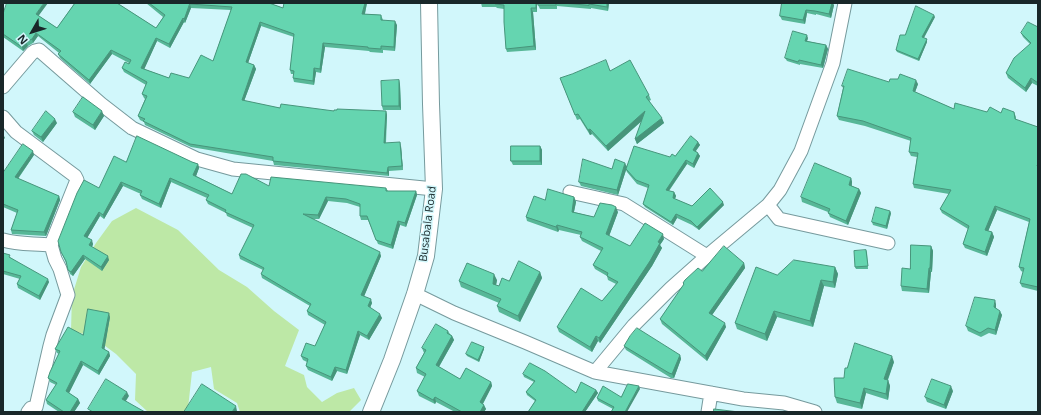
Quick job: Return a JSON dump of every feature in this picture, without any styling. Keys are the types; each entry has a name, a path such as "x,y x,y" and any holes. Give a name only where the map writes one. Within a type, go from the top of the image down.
{"street":[{"name":"Busabala Road","path":"371,412 392,360 415,294 426,256 434,189 429,3"},
{"path":"595,372 634,325 707,256 768,205 780,190 801,151 833,63 845,3"},
{"path":"3,87 32,53 39,50 101,104 132,128 197,159 233,168 434,189"},
{"path":"3,117 16,132 75,176 77,180 51,245 68,295 53,335 36,410"},
{"path":"570,192 624,204 707,256"},
{"path":"768,205 779,219 888,243"},
{"path":"3,240 14,243 51,245"},
{"path":"415,294 454,313 595,372 815,412"},
{"path":"708,412 711,393"}],"green space":[{"path":"136,208 178,230 219,270 247,287 274,311 299,330 285,366 304,375 307,387 322,402 337,393 354,388 361,400 349,412 240,412 237,403 214,389 211,367 192,372 188,408 184,412 148,412 135,400 136,374 116,354 93,337 71,330 72,296 81,267 112,221"}],"building":[{"path":"7,3 44,3 36,14 57,28 75,3 117,3 156,28 165,15 149,3 269,3 283,8 284,3 365,3 362,14 381,15 381,20 395,21 394,47 381,46 381,49 323,43 320,69 314,68 313,81 293,78 294,71 290,70 294,34 260,22 246,62 254,65 242,100 280,108 281,104 334,111 337,109 386,111 384,143 400,142 402,166 388,167 387,173 273,161 273,157 190,144 143,121 145,119 138,116 147,96 142,94 147,82 122,68 125,62 129,64 131,60 111,50 89,80 58,54 61,51 36,33 32,39 26,42 22,47 3,34 3,14","holes":["190,4 232,7 213,61 201,55 189,78 171,73 169,78 141,68 156,38 169,44 183,18 184,19"]},
{"path":"495,3 536,3 536,8 531,8 534,46 506,49 504,5"},
{"path":"539,3 556,3 556,5 538,5"},
{"path":"563,3 607,3 607,7 589,4"},
{"path":"782,3 832,3 829,14 806,10 803,20 780,16"},
{"path":"916,6 934,15 922,37 927,39 918,59 896,50 900,35 905,35"},
{"path":"1028,22 1038,27 1038,83 1031,78 1025,88 1006,73 1014,58 1031,43 1021,33"},
{"path":"793,31 807,35 805,41 826,45 821,65 799,60 798,62 785,58"},
{"path":"606,60 610,71 630,60 649,95 646,97 662,118 635,139 645,111 606,146 590,129 588,130 578,114 575,115 560,78"},
{"path":"848,69 889,82 890,79 898,79 900,74 916,80 913,91 954,109 955,103 987,112 990,107 1001,113 1003,108 1014,112 1015,119 1038,127 1038,287 1020,283 1024,268 1019,267 1030,219 995,206 985,230 992,232 985,252 963,244 969,226 940,209 951,190 913,184 918,153 909,152 911,138 863,121 837,116 844,86 842,86"},
{"path":"399,80 399,106 382,106 381,81"},
{"path":"83,97 102,111 93,125 73,112"},
{"path":"46,111 55,119 41,137 32,131"},
{"path":"137,136 198,164 193,175 232,194 241,174 246,174 269,186 271,177 386,188 386,191 416,191 405,223 398,221 391,245 376,240 367,216 360,216 360,204 346,199 326,197 318,215 303,214 380,252 361,295 371,299 368,306 380,314 367,336 358,331 346,370 335,367 331,377 306,366 308,359 301,356 306,343 315,346 326,322 307,311 311,304 261,274 264,268 239,255 254,225 225,212 226,210 206,200 209,195 170,178 159,204 140,195 142,191 121,182 103,215 99,212 84,236 92,240 89,245 108,256 101,267 83,255 71,272 68,270 58,241 77,193 84,180 99,188 114,156 126,162"},
{"path":"691,136 698,142 693,150 698,153 693,164 686,160 666,190 674,192 673,198 692,206 710,188 723,202 697,227 691,221 676,214 671,222 643,204 649,185 636,180 626,169 634,146 670,157 672,154 675,156"},
{"path":"23,144 33,151 15,177 59,196 44,232 11,230 18,210 3,204 3,173"},
{"path":"511,146 540,146 540,161 511,161"},
{"path":"583,159 612,169 615,159 625,163 617,190 579,182"},
{"path":"815,163 851,178 849,185 859,189 846,221 828,213 830,209 801,197"},
{"path":"548,189 574,197 572,212 594,217 600,203 616,207 606,234 630,246 645,223 663,234 658,242 660,243 650,261 599,338 596,336 590,347 557,327 581,288 602,301 618,282 607,276 608,273 593,265 603,248 580,237 582,232 557,225 556,227 526,217 534,196 545,200"},
{"path":"876,207 890,211 886,226 872,222"},
{"path":"911,245 931,246 927,289 901,286 902,268 910,269"},
{"path":"724,246 744,263 709,313 725,323 705,356 660,319 684,284 683,283 685,280 698,268 702,271"},
{"path":"866,250 868,266 855,267 854,251"},
{"path":"3,253 10,255 9,257 48,279 39,296 17,284 21,276 3,271"},
{"path":"794,260 835,267 833,282 821,280 810,321 774,311 765,334 735,323 756,267 777,275"},
{"path":"519,261 540,272 518,316 497,306 501,299 459,281 467,263 494,274 493,284 499,286 502,278 509,281"},
{"path":"975,297 995,300 994,307 1000,311 995,330 988,328 980,333 966,326"},
{"path":"88,309 109,313 102,348 109,352 98,371 81,361 66,391 78,399 70,412 64,412 46,400 57,383 48,378 60,351 55,349 68,327 83,335"},
{"path":"436,324 448,331 447,333 452,336 436,365 460,379 466,368 491,382 480,402 484,405 480,412 462,412 435,397 433,400 417,391 426,374 416,368 426,350 422,348"},
{"path":"637,328 680,355 672,374 624,346"},
{"path":"472,342 484,347 478,360 466,354"},
{"path":"855,343 892,356 884,379 888,380 886,394 864,388 860,403 835,397 834,378 844,378 845,368 847,368"},
{"path":"530,363 545,371 576,393 581,382 596,390 582,412 528,412 536,400 526,392 535,381 523,374"},
{"path":"106,379 127,392 122,399 145,412 93,412 88,409"},
{"path":"932,379 951,386 944,405 925,397"},
{"path":"202,384 236,406 232,412 184,412"},
{"path":"628,384 639,386 625,412 611,412 614,407 597,398 603,386 621,397"},
{"path":"714,409 739,412 714,412"}]}
